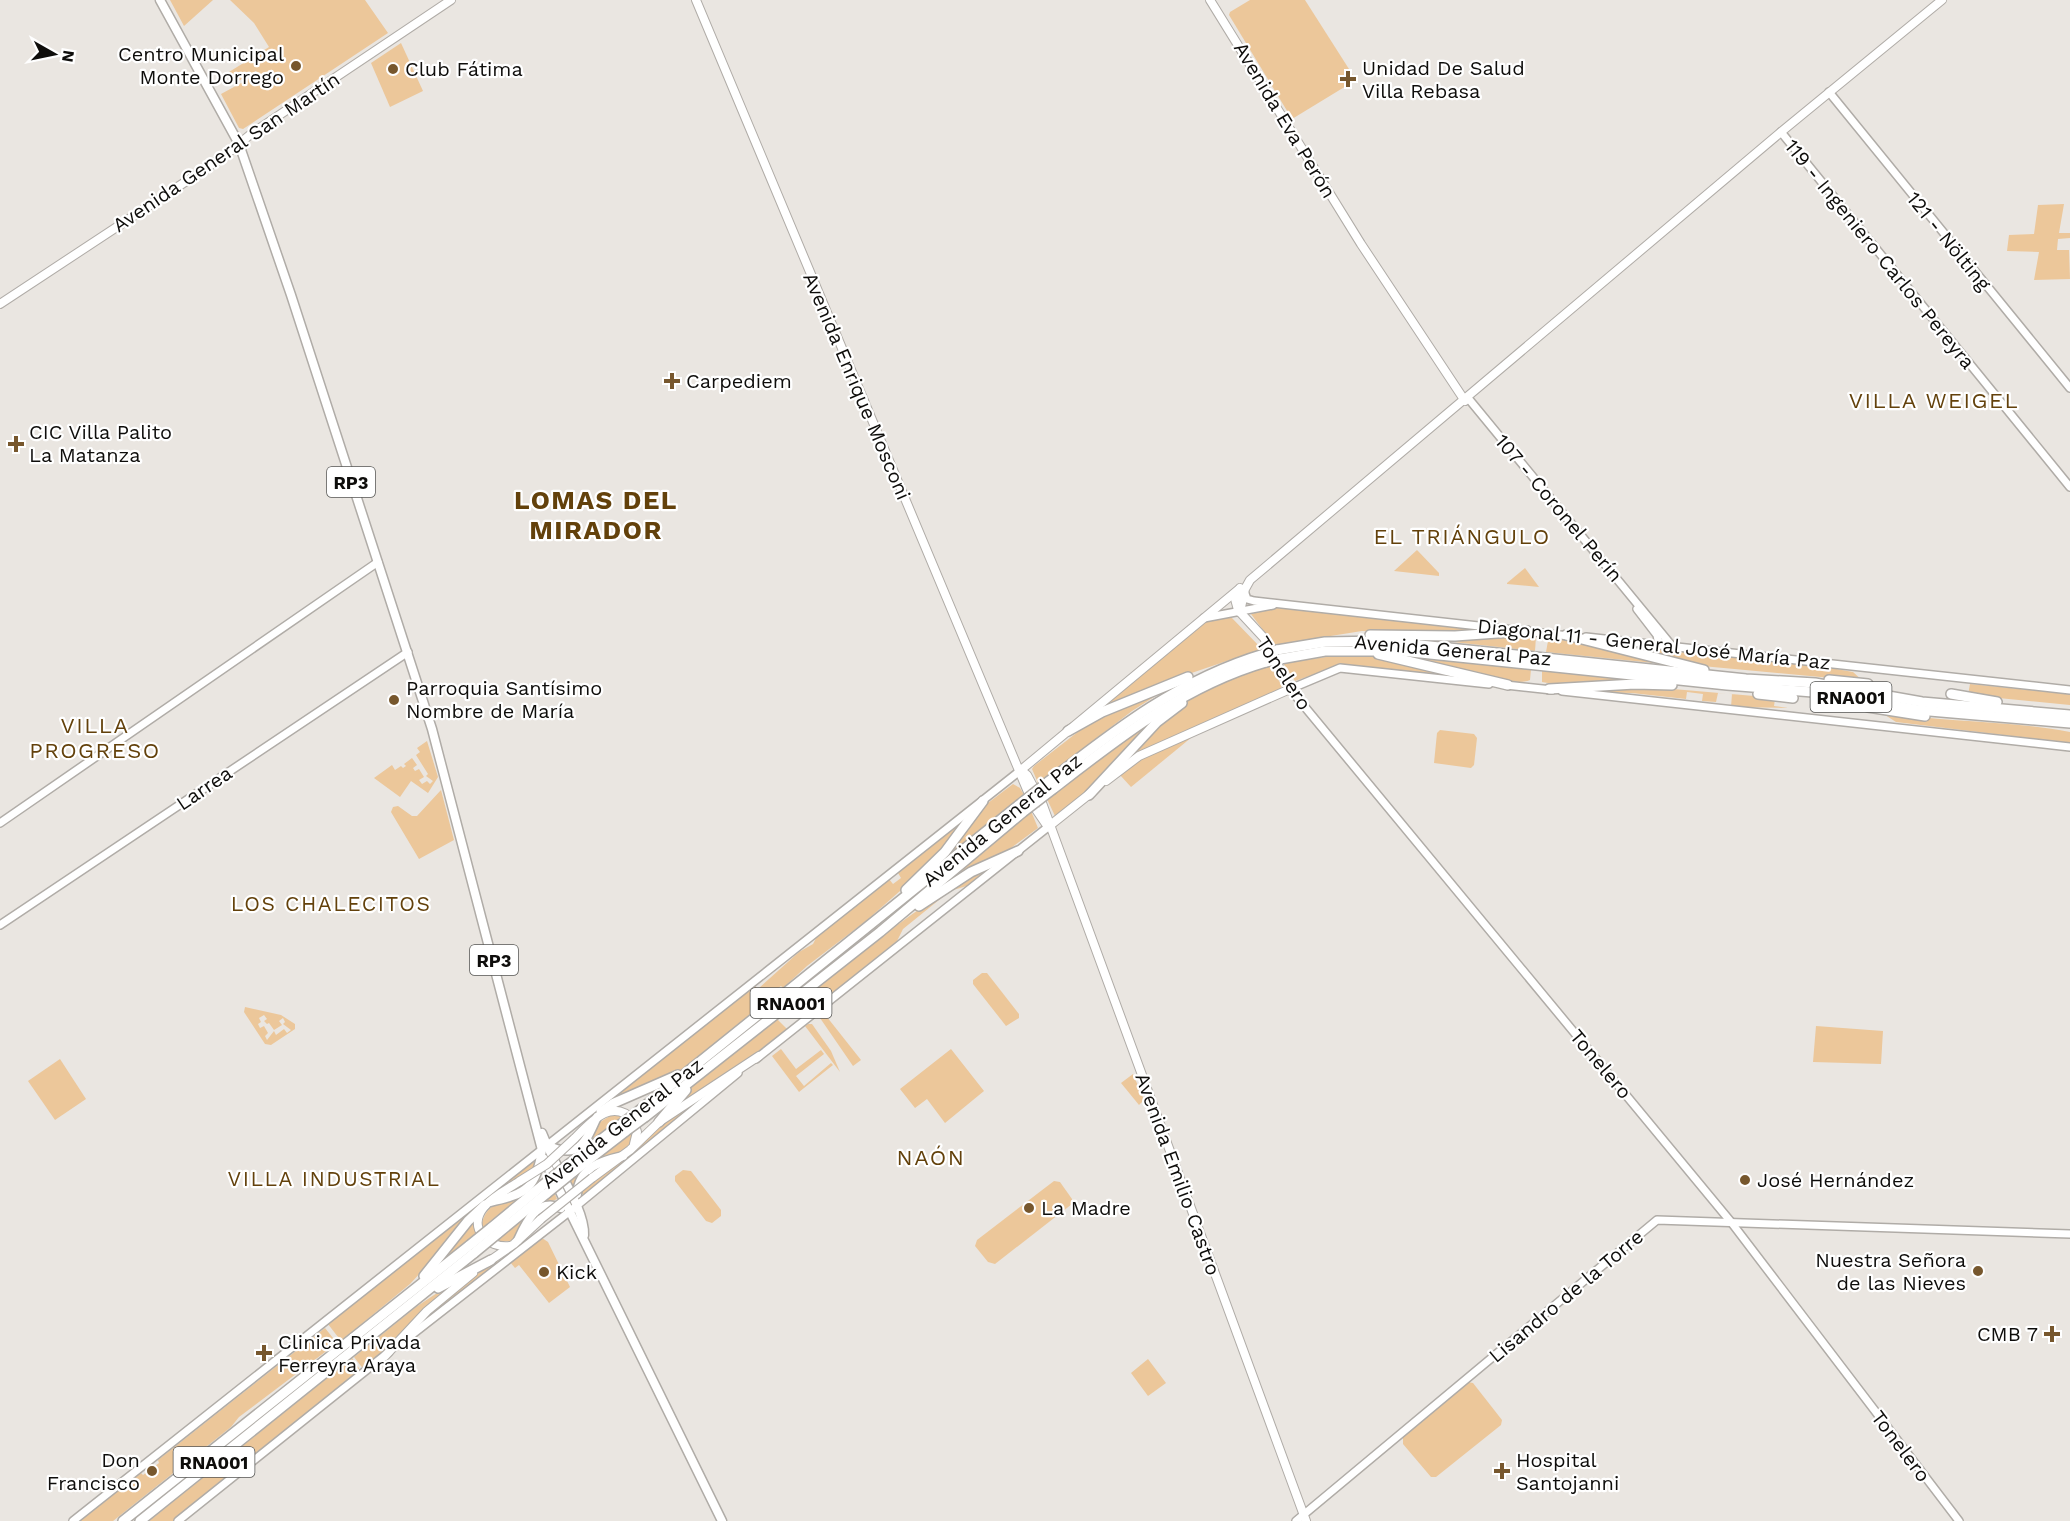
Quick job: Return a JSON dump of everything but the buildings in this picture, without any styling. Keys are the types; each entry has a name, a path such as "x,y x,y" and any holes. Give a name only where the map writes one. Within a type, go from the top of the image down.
{"highway":[{"path":"1325,647 1367,635 1437,636 1495,630 1527,631"},
{"path":"1566,635 1758,694 1793,698"},
{"path":"1325,647 1381,655 1508,685"},
{"name":"Avenida General Paz","path":"700,1068 863,931 1155,702 1222,668 1325,647 1382,650 1532,660 1825,693 1904,708 1975,715 2019,712 2070,723"},
{"name":"Avenida General Paz","path":"1051,785 1158,711 1213,681 1265,658"},
{"path":"1068,731 1102,712 1192,676 1222,668"},
{"path":"1783,681 1833,679 1868,684"},
{"path":"1089,795 1157,722 1213,681"},
{"name":"Avenida General Paz","path":"1723,682 1783,681 1840,686 1922,702 2070,715"},
{"path":"1549,689 1723,682"},
{"path":"1951,694 1996,702 2070,729"},
{"path":"1868,707 1911,715 1975,715"},
{"path":"2019,712 2070,709"},
{"path":"863,931 945,852 983,801"},
{"name":"Avenida General Paz","path":"140,1521 571,1168 880,932 1021,809"},
{"path":"880,932 971,872 1018,851"},
{"path":"599,1115 614,1104 700,1068"},
{"path":"658,1122 700,1068"},
{"path":"408,1301 468,1221 488,1204"},
{"path":"408,1301 491,1260"},
{"name":"Avenida General Paz","path":"123,1521 408,1301"}],"main road":[{"name":"RP3","path":"160,0 238,144 378,562 436,742 544,1148"},
{"name":"Avenida General San Martín","path":"0,304 224,157 238,144 451,0"},
{"name":"Avenida Enrique Mosconi","path":"696,0 1021,770"},
{"name":"Avenida Eva Perón","path":"1210,0 1360,239 1466,400"},
{"path":"1240,612 1242,590 1250,580 1781,132 1942,0"},
{"name":"Avenida General Paz","path":"1021,770 1202,619 1242,590"},
{"name":"Tonelero","path":"1240,612 1264,638 1290,689"},
{"name":"Avenida General Paz","path":"1048,826 1139,756 1290,689"},
{"path":"1021,770 1031,790"},
{"name":"Avenida Emilio Castro","path":"1039,805 1048,817 1048,826 1305,1518"},
{"path":"385,1356 451,1289 515,1243 592,1178 627,1153 658,1122 759,1056"},
{"path":"515,1243 496,1245 481,1236 478,1220 488,1204 547,1164 599,1115 616,1111 632,1118 637,1136 627,1153 598,1163 586,1170 579,1180 572,1209"},
{"path":"544,1148 563,1152 576,1150 588,1136 599,1115"},
{"path":"488,1204 520,1193 532,1184 544,1148"},
{"path":"544,1148 572,1209 579,1232 584,1235 722,1521"},
{"path":"515,1243 530,1217 539,1208 554,1205 572,1209"}],"street":[{"name":"121 - Nölting","path":"1829,92 2070,388"},
{"name":"119 - Ingeniero Carlos Pereyra","path":"1781,132 2070,487"},
{"name":"107 - Coronel Perín","path":"1466,400 1609,574 1657,635 1659,645"},
{"name":"107 - Coronel Perín","path":"1466,400 1672,646"},
{"path":"0,823 378,562"},
{"name":"Diagonal 11 - General José María Paz","path":"1242,590 1247,599 1495,630"},
{"name":"Avenida General Paz","path":"1202,619 1277,603"},
{"name":"Diagonal 11 - General José María Paz","path":"1527,631 2070,690"},
{"name":"Larrea","path":"0,925 408,652"},
{"name":"Avenida General Paz","path":"1290,689 1340,668 2070,747"},
{"name":"Tonelero","path":"1290,689 1731,1222 1959,1521"},
{"name":"Avenida General Paz","path":"73,1521 1021,770"},
{"name":"Avenida General Paz","path":"178,1521 572,1209 759,1056 1048,826"},
{"name":"Lisandro de la Torre","path":"1296,1521 1305,1518 1657,1220 2070,1234"}],"shaded area":[{"name":"Centro Municipal Monte Dorrego","path":"170,0 213,0 184,26"},
{"name":"Centro Municipal Monte Dorrego","path":"230,0 365,0 388,33 243,129 239,128 221,94 258,74 256,71 235,83 229,72 269,47 254,23"},
{"path":"1250,0 1305,0 1356,80 1292,119 1229,15 1230,12"},
{"name":"Club Fátima","path":"401,43 423,91 390,107 371,63"},
{"path":"2064,204 2059,233 2070,233 2070,238 2058,239 2057,250 2069,250 2070,279 2034,280 2039,252 2007,251 2009,235 2034,234 2038,205"},
{"path":"1417,550 1439,573 1439,576 1394,571"},
{"path":"1525,568 1539,587 1507,584 1507,583"},
{"path":"1279,607 1491,629 1435,634 1362,631 1274,645 1251,614"},
{"path":"1230,616 1262,649 1171,680 1094,713 1202,621"},
{"path":"1519,634 1536,637 1535,651 1435,640"},
{"path":"1554,638 1580,642 1673,665 1546,652 1548,641"},
{"path":"1602,641 1814,665 1853,672 1863,681 1702,666"},
{"path":"1333,656 1377,657 1476,679 1338,666 1295,681 1283,663"},
{"path":"1405,657 1531,669 1530,680 1521,682 1489,678"},
{"path":"1270,666 1282,686 1280,689 1124,762 1157,725 1180,705 1217,685"},
{"path":"1542,670 1652,680 1560,685 1542,682"},
{"path":"1970,684 2070,694 2070,705 1968,695"},
{"path":"1638,686 1718,693 1716,702 1702,701 1703,694 1687,692 1686,699 1632,693 1582,692"},
{"path":"1165,690 1132,711 1038,783 1032,769 1034,766 1097,717"},
{"path":"1732,694 1775,699 1774,706 1788,708 1731,707"},
{"path":"1879,711 2070,732 2070,743 1896,722"},
{"path":"1163,713 1094,786 1055,816 1047,799"},
{"path":"1440,730 1474,734 1477,738 1474,765 1471,768 1434,763 1437,733"},
{"path":"1192,737 1131,787 1120,775 1135,762"},
{"path":"427,741 438,777 428,793 411,781 400,797 374,778 392,765 395,770 401,766 403,768 406,766 404,764 412,758 417,765 413,768 415,771 419,769 424,777 419,780 422,784 427,781 430,784 433,781 426,776 428,774 416,755 420,752 417,748"},
{"path":"1013,784 1020,788 1024,795 927,872 984,806"},
{"path":"441,790 454,840 419,859 391,812 393,807 398,806 412,816 417,816"},
{"path":"1031,811 1038,828 1000,856 942,887"},
{"path":"964,820 934,861 866,921 807,966 783,988 781,986 766,998 759,988 799,952 813,944 816,938 889,879 893,884 901,878 898,873"},
{"path":"998,864 970,885 950,891 903,929 897,941 823,1001 813,990 925,906 973,877"},
{"path":"982,973 987,973 1019,1014 1019,1018 1006,1026 973,984 973,980"},
{"path":"754,984 765,1002 715,1044 662,1081 603,1105"},
{"path":"245,1007 281,1015 295,1024 295,1029 271,1045 265,1044 244,1012","holes":["264,1015 267,1019 264,1021 269,1023 274,1030 282,1025 279,1021 283,1018 285,1022 283,1024 291,1030 287,1033 284,1029 276,1035 274,1031 267,1040 265,1036 268,1033 264,1026 260,1028 258,1024 261,1022 259,1018"]},
{"path":"823,1012 861,1060 853,1066 820,1018"},
{"path":"777,1019 789,1031 758,1055 667,1114 697,1082"},
{"path":"812,1024 831,1051 840,1072 805,1026"},
{"path":"1816,1026 1883,1031 1881,1064 1813,1062"},
{"path":"781,1049 796,1069 821,1050 824,1054 796,1076 804,1086 831,1063 833,1065 799,1092 772,1056"},
{"path":"951,1049 984,1091 945,1123 927,1099 915,1108 900,1089"},
{"path":"60,1059 86,1099 55,1120 28,1081"},
{"path":"1133,1074 1144,1100 1139,1105 1121,1083"},
{"path":"719,1086 584,1195 582,1194 581,1188 635,1150 658,1126"},
{"path":"615,1113 624,1116 583,1148 600,1122"},
{"path":"635,1129 631,1144 626,1149 602,1159 571,1188 568,1182"},
{"path":"532,1160 535,1161 535,1168 487,1201 410,1284 341,1341 328,1324"},
{"path":"683,1170 691,1171 721,1210 721,1216 712,1223 706,1221 675,1181 675,1176"},
{"path":"1054,1181 1060,1182 1072,1199 1072,1204 995,1264 988,1262 975,1246 977,1240"},
{"path":"529,1191 481,1231 486,1213 497,1203"},
{"path":"554,1192 557,1199 548,1203 511,1241 495,1242"},
{"path":"475,1219 476,1235 437,1266"},
{"name":"Kick","path":"542,1238 548,1242 570,1287 549,1303 519,1265 515,1268 510,1262"},
{"path":"504,1259 413,1330 458,1286"},
{"path":"470,1271 364,1370 354,1357 416,1307"},
{"path":"325,1328 337,1343 239,1417 231,1427 113,1521 80,1521 141,1473 143,1475 159,1463 158,1460"},
{"path":"352,1358 361,1371 173,1521 149,1521"},
{"path":"1148,1359 1166,1383 1148,1396 1131,1373"},
{"path":"1468,1382 1473,1383 1502,1420 1501,1425 1436,1477 1431,1477 1403,1444 1403,1437"}],"place":[{"name":"Centro Municipal Monte Dorrego","path":"296,66"},
{"name":"Club Fátima","path":"393,69"},
{"name":"Unidad De Salud Villa Rebasa","path":"1348,79"},
{"name":"Carpediem","path":"672,381"},
{"name":"CIC Villa Palito La Matanza","path":"16,444"},
{"name":"Parroquia Santísimo Nombre de María","path":"394,700"},
{"name":"José Hernández","path":"1745,1180"},
{"name":"La Madre","path":"1029,1208"},
{"name":"Nuestra Señora de las Nieves","path":"1978,1271"},
{"name":"Kick","path":"544,1272"},
{"name":"CMB 7","path":"2052,1334"},
{"name":"Clinica Privada Ferreyra Araya","path":"264,1353"},
{"name":"Don Francisco","path":"152,1471"},
{"name":"Hospital Santojanni","path":"1502,1471"}],"district":[{"name":"VILLA WEIGEL","path":"1934,400"},
{"name":"LOMAS DEL MIRADOR","path":"596,515"},
{"name":"EL TRIÁNGULO","path":"1462,536"},
{"name":"VILLA PROGRESO","path":"95,738"},
{"name":"LOS CHALECITOS","path":"331,903"},
{"name":"NAÓN","path":"931,1157"},
{"name":"VILLA INDUSTRIAL","path":"334,1178"}]}
